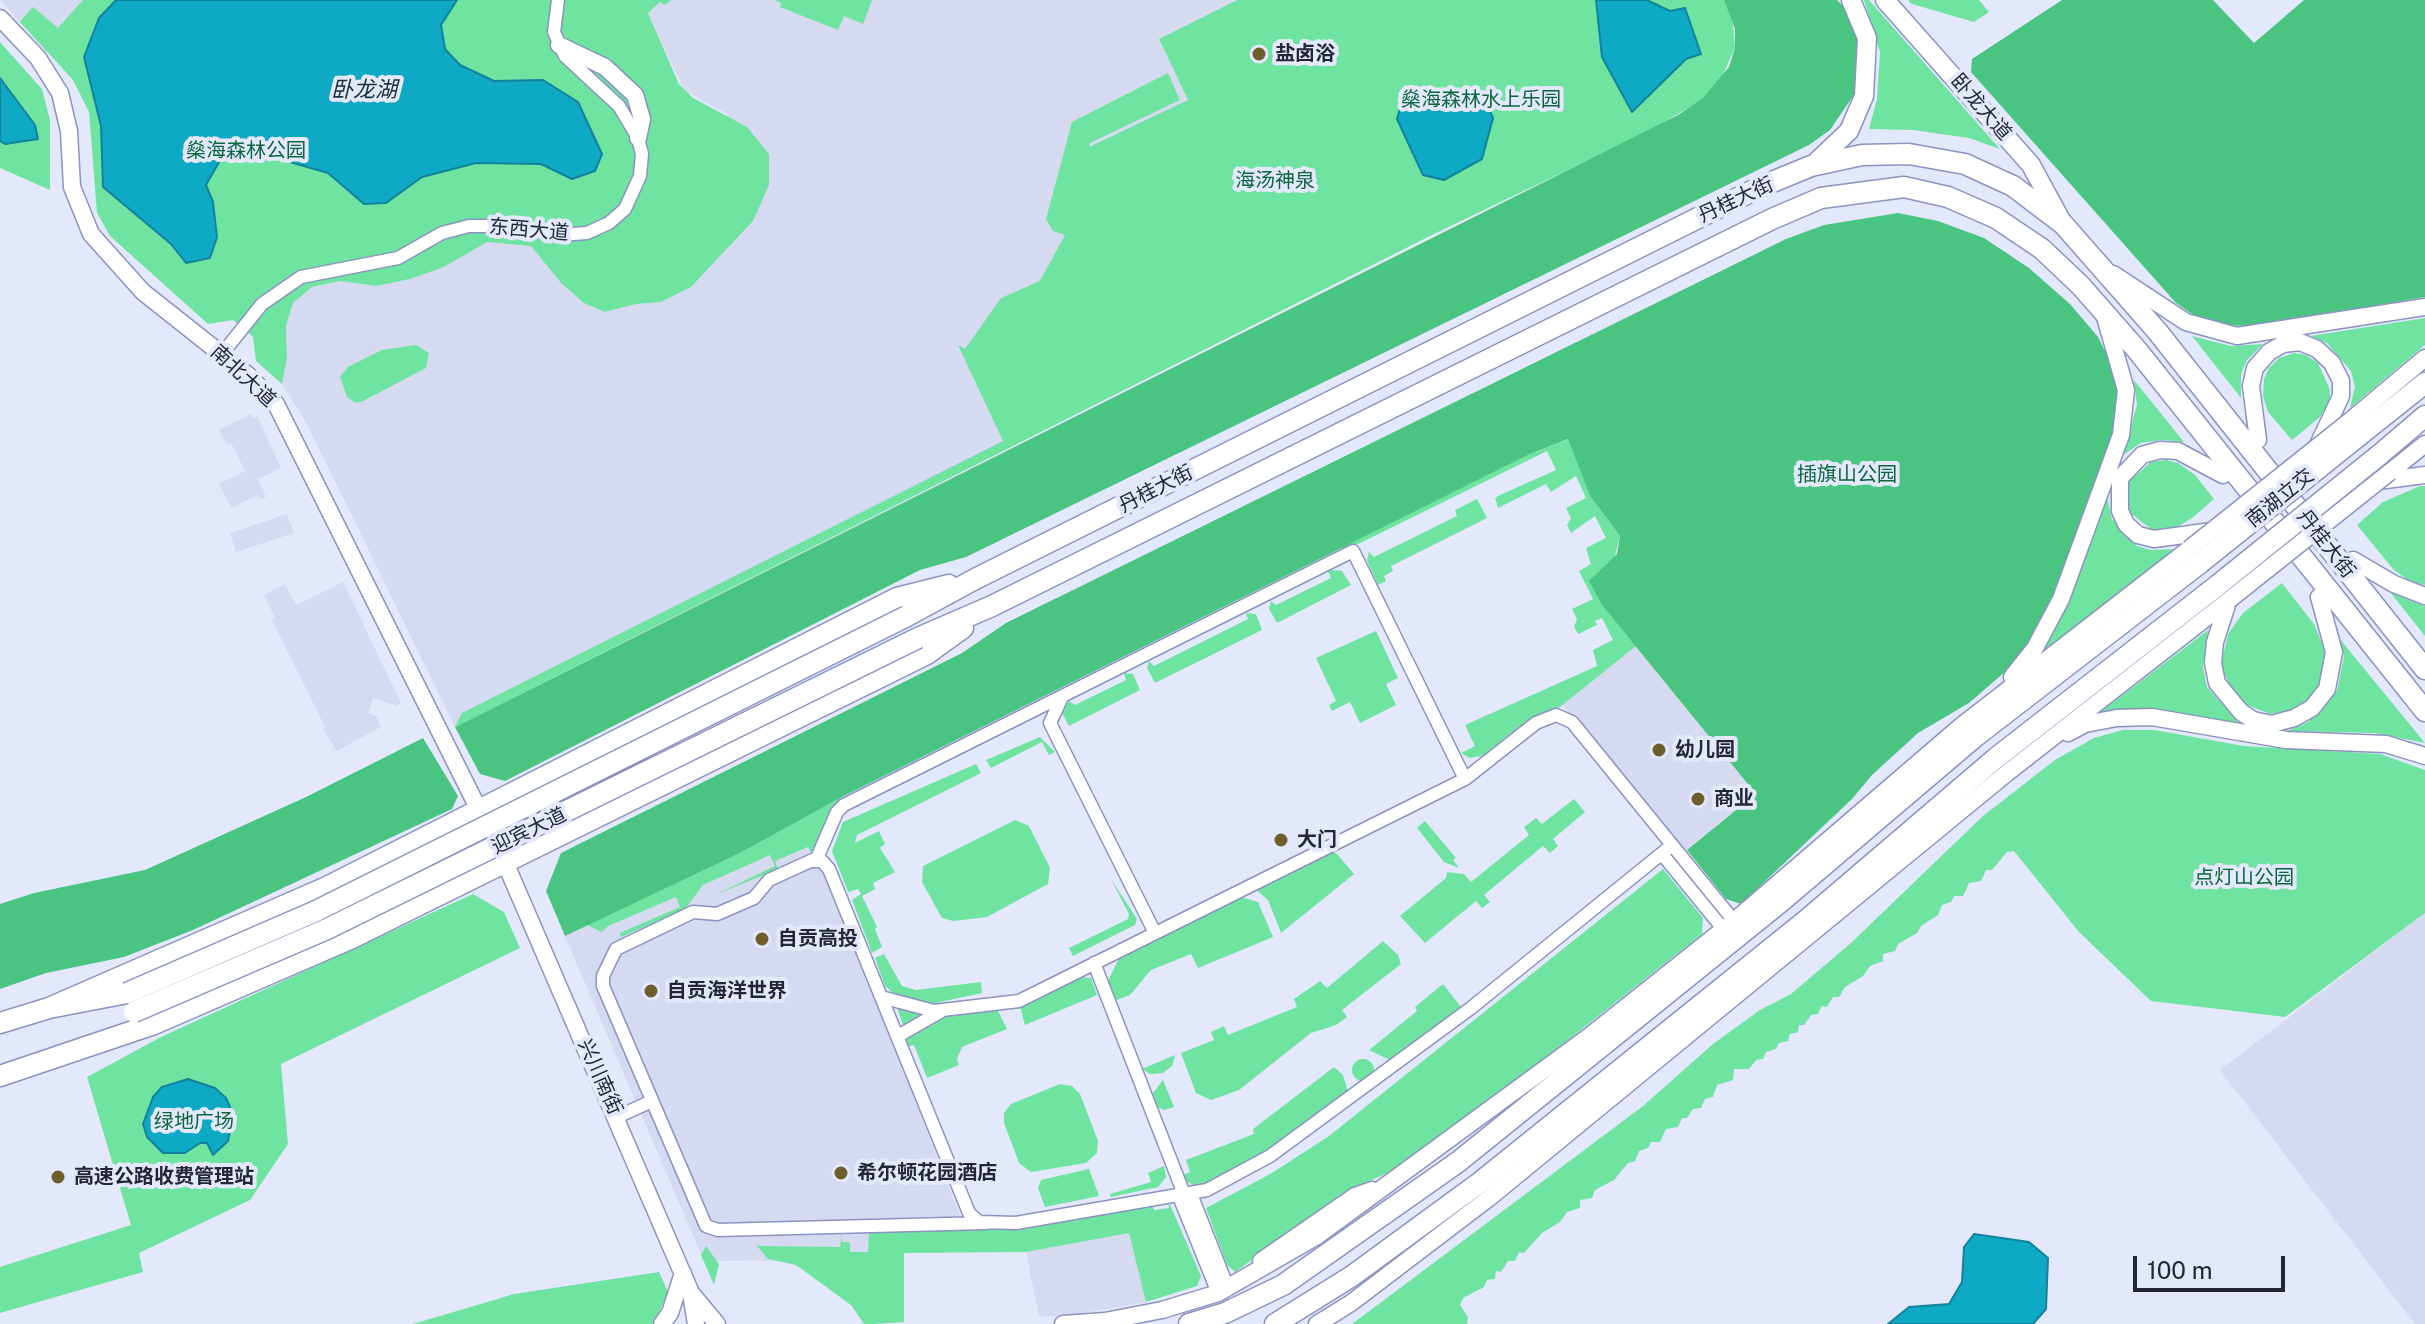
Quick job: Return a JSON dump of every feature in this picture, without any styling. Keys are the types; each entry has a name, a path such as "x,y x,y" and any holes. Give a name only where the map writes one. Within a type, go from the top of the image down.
{"main road":[{"path":"1811,166 1849,131 1864,96 1867,38 1851,0"},
{"name":"卧龙大道","path":"1885,0 2031,165 2063,224"},
{"name":"丹桂大街","path":"907,616 977,578 1760,187 1811,166 1862,155 1909,154 1965,164 2013,186 2063,224 2125,295 2425,669"},
{"name":"丹桂大街","path":"918,638 992,606 1772,219 1821,198 1904,187 1948,197 1996,218 2042,249 2122,333 2425,711"},
{"path":"2125,295 2169,328 2425,651"},
{"path":"2122,333 2137,367 2398,696 2425,718"},
{"name":"南湖立交","path":"1189,1324 1225,1313 1283,1285 1458,1162 1783,900 2194,556 2356,427 2425,383"},
{"name":"南湖立交","path":"1275,1324 1352,1276 1479,1183 1762,956 1996,758 2224,592 2382,470 2425,416"},
{"path":"0,1023 49,1008 327,887 897,598 977,578"},
{"path":"0,1076 210,1000 452,889 927,654 992,606"},
{"name":"迎宾大道","path":"131,1002 907,616"},
{"name":"迎宾大道","path":"131,1002 369,909 918,638"},
{"path":"538,781 520,805 520,820 531,834 538,837 560,836"},
{"path":"426,838 447,836 467,852 466,873 452,889"},
{"path":"49,1008 131,1002"},
{"path":"65,1054 131,1002"}],"street":[{"path":"558,0 554,18 559,45 605,67 635,95 642,119 638,138"},
{"name":"南北大道","path":"0,18 38,58 60,93 66,111 72,187 91,234 143,292 249,376 281,413 506,863"},
{"name":"东西大道","path":"222,354 262,304 301,277 398,258 442,233 469,226 513,226 575,235 609,223 634,195 642,154 638,138"},
{"path":"2100,265 2186,322 2237,336 2425,307"},
{"path":"1991,703 2035,648 2049,625 2121,435 2126,390 2104,312"},
{"path":"2258,440 2251,386 2255,368 2269,352 2283,344 2300,342 2317,349 2332,363 2341,381 2341,396 2317,447"},
{"path":"1063,1324 1105,1321 1162,1310 1223,1290 1306,1243 1389,1185 1587,1038 1729,925 1991,703 2194,556 2212,531 2317,447 2356,427 2425,358"},
{"path":"2382,470 2425,444"},
{"path":"2212,531 2164,538 2138,535 2126,524 2120,511 2120,478 2142,455 2160,450 2178,451 2223,475"},
{"path":"2382,470 2425,475"},
{"path":"813,861 823,850 837,812 844,805 1353,551 1465,779"},
{"path":"2353,560 2394,584 2425,596"},
{"path":"2224,592 2213,663 2217,683 2241,712 2253,720 2272,724 2294,718 2312,708 2327,689 2334,652 2319,597"},
{"path":"1317,1324 1351,1303 1489,1198 1918,848 2224,592"},
{"path":"1050,723 1062,697"},
{"path":"1022,716 1050,723 1155,933"},
{"path":"881,997 941,1011 1019,1001 1465,779 1536,723 1551,716 1564,717 1729,925"},
{"path":"2038,748 2085,724 2117,718 2152,717 2286,740 2386,744 2425,756"},
{"path":"1762,956 1918,848"},
{"path":"823,850 966,1207 976,1220 986,1223"},
{"path":"829,869 822,861 813,861 769,880 757,896 717,914 693,912 616,949 603,976 603,986 703,1221 710,1228 1016,1223 1207,1190 1249,1169 1317,1125 1471,1008 1667,850"},
{"name":"兴川南街","path":"506,863 683,1273 691,1293 696,1324"},
{"path":"1646,991 1783,900"},
{"path":"1094,963 1223,1290"},
{"path":"898,1036 941,1011"},
{"path":"1458,1162 1587,1038"},
{"path":"1489,1198 1596,1089"},
{"path":"617,1117 652,1101"},
{"path":"662,1324 670,1313 683,1273"},
{"name":"兴川南街","path":"691,1293 717,1324"},
{"path":"1336,1324 1351,1303"}],"shaded area":[{"path":"0,0 102,0 47,53"},
{"path":"663,0 1237,0 1159,39 1188,100 1066,235 1011,334 964,357 1008,449 455,727 307,424 282,384 287,357 286,326 293,302 312,287 340,281 376,286 410,279 444,267 487,242 531,246 561,283 584,303 605,312 636,304 661,302 691,287 753,221 727,114 684,90 648,13"},
{"path":"251,414 253,418 257,416 281,468 258,479 266,497 261,499 258,495 231,508 219,484 245,471 231,443 227,445 219,430"},
{"path":"287,514 294,533 236,552 230,533"},
{"path":"343,582 401,703 397,706 373,698 368,713 376,716 381,727 337,751 323,729 325,727 272,620 275,618 264,595 284,584 296,605"},
{"name":"幼儿园","path":"1636,646 1756,795 1682,853 1562,705"},
{"path":"803,817 966,1230 877,1230 871,1260 704,1261 565,936 740,853"},
{"path":"2425,913 2425,1324 2415,1324 2220,1070"},
{"path":"1130,1232 1146,1302 1073,1315 1039,1317 1026,1252"}],"green space":[{"name":"燊海森林公园","path":"83,0 671,0 665,5 660,2 648,13 679,84 693,98 747,127 769,154 769,185 753,221 691,287 661,302 636,304 605,312 584,303 561,283 531,246 487,242 444,267 410,279 376,286 340,281 312,287 293,303 286,326 287,357 282,384 256,361 253,337 233,320 208,324 110,236 97,213 89,112 73,80 20,22 33,7 58,28"},
{"path":"775,0 872,0 863,24 844,16 838,30 780,7 781,3"},
{"path":"1237,0 1724,0 1732,16 1735,48 1719,83 1703,99 1651,130 1434,234 455,727 462,713 1003,441 958,345 965,349 1001,298 1040,281 1065,235 1053,231 1046,219 1072,122 1168,73 1180,100 1090,143 1089,147 1188,100 1159,39"},
{"path":"1724,0 1837,0 1845,8 1856,35 1860,64 1855,93 1830,130 1809,145 966,557 920,570 505,781 480,774 455,727 1678,115 1703,98 1729,67 1735,48 1735,29"},
{"path":"1864,0 1869,0 2000,149 1969,138 1913,130 1869,129 1877,99 1880,52"},
{"path":"1908,0 1979,0 1989,12 1974,22 1912,4"},
{"path":"2062,0 2213,0 2254,43 2304,0 2425,0 2425,297 2261,325 2222,326 2198,318 2176,303 1971,72 1972,59"},
{"path":"0,42 42,89 50,120 50,190 0,168"},
{"name":"插旗山公园","path":"1898,213 1938,221 1984,238 2029,268 2070,304 2098,337 2113,367 2119,394 2113,433 2053,600 2035,635 2007,670 1969,703 1918,733 1741,904 1726,899 1687,850 1756,794 1602,605 1589,581 1617,554 1620,536 1590,496 1568,439 1530,454 842,797 740,853 565,936 546,891 561,853 962,653 1006,623 1786,239 1824,225"},
{"path":"2425,318 2425,345 2350,408 2355,387 2351,371 2327,343 2310,336"},
{"path":"2192,336 2231,346 2263,344 2247,360 2241,374 2241,398"},
{"path":"416,345 429,353 426,368 363,401 356,403 347,397 340,377 348,367 382,350"},
{"path":"2294,353 2306,355 2318,363 2330,390 2330,400 2320,417 2292,440 2268,412 2263,396 2264,379 2269,368 2279,358"},
{"path":"2134,380 2184,442 2161,440 2141,443 2123,455 2137,405"},
{"path":"1569,439 1590,496 1620,536 1602,605 1636,646 1560,707 1520,726 1482,756 1470,758 1461,753 1475,746 1465,725 1597,666 1593,650 1613,640 1602,618 1595,621 1597,625 1578,634 1574,627 1577,619 1572,609 1593,599 1579,571 1591,564 1586,548 1606,538 1595,516 1571,533 1567,525 1571,518 1566,508 1586,498 1576,476 1551,492 1546,484 1498,508 1495,498 1556,470 1547,451 1344,551 1342,547 1530,454"},
{"path":"2166,460 2178,463 2195,475 2214,499 2175,528 2155,532 2130,513 2126,498 2128,482 2151,462"},
{"path":"2425,486 2425,585 2409,581 2393,569 2357,525 2383,502"},
{"path":"2107,496 2112,519 2137,546 2150,550 2176,549 2040,656 2070,601"},
{"path":"1477,499 1487,518 1391,566 1393,571 1384,576 1386,581 1378,585 1367,561 1369,552 1374,557 1457,516 1455,510"},
{"path":"1328,571 1342,571 1351,585 1277,623 1269,609 1271,601 1276,605 1331,578"},
{"path":"2282,583 2314,624 2324,648 2326,665 2323,681 2314,696 2300,708 2270,714 2242,703 2232,691 2221,665 2228,634 2243,613"},
{"path":"2390,592 2425,606 2425,636"},
{"path":"1246,613 1256,614 1262,630 1155,683 1147,668 1149,661 1154,666 1248,619"},
{"path":"2208,630 2203,667 2207,687 2242,726 2158,709 2102,711"},
{"path":"1376,631 1398,678 1386,684 1396,705 1360,723 1350,702 1332,711 1329,705 1336,701 1316,658"},
{"path":"2339,638 2425,743 2375,733 2287,731 2308,722 2337,691 2344,656"},
{"path":"1124,673 1133,674 1140,690 1069,726 1062,713 1069,701 1075,705 1126,680"},
{"name":"点灯山公园","path":"2123,730 2154,730 2244,746 2380,754 2425,770 2425,913 2285,1017 2151,1001 2079,932 2014,851 2007,852 1992,870 1986,870 1981,881 1969,883 1963,896 1954,896 1951,902 1942,905 1938,915 1898,944 1895,951 1883,954 1883,961 1870,966 1863,976 1845,987 1839,997 1833,997 1827,1007 1822,1006 1818,1014 1811,1015 1804,1025 1799,1025 1798,1032 1790,1034 1788,1041 1766,1052 1763,1059 1756,1060 1749,1069 1734,1069 1733,1080 1717,1085 1713,1097 1705,1099 1701,1108 1693,1109 1687,1118 1682,1118 1678,1127 1666,1129 1660,1142 1651,1142 1648,1148 1639,1151 1635,1161 1628,1163 1614,1180 1595,1190 1592,1198 1580,1200 1580,1208 1567,1212 1560,1222 1542,1233 1524,1253 1519,1252 1515,1261 1508,1261 1501,1272 1496,1271 1495,1279 1487,1280 1484,1287 1463,1298 1460,1305 1468,1317 1467,1324 1352,1324 1643,1106 1713,1044 1760,1010 1791,994 1852,942 1983,816 2055,760 2094,738"},
{"path":"1040,737 1055,752 1049,755 1042,742 991,768 986,760"},
{"path":"423,738 458,796 452,809 193,930 124,957 46,973 0,989 0,904 34,893 145,870 306,797"},
{"path":"976,764 981,773 857,835 855,843 879,831 885,844 880,848 895,872 873,883 875,889 862,896 877,927 875,929 882,947 872,953 852,900 861,894 858,889 848,892 832,851 843,822"},
{"path":"842,797 833,806 812,854 808,847 775,861 778,869 715,895 775,866 770,855 703,885 685,909 621,937 620,933 680,907 676,897 608,926 602,932 587,925 740,853"},
{"path":"1574,799 1585,812 1553,839 1558,846 1550,853 1543,846 1484,895 1490,902 1482,908 1476,901 1425,943 1400,916 1446,878 1447,872 1464,874 1471,882 1529,835 1524,827 1536,818 1542,824"},
{"path":"1015,820 1029,826 1050,868 1048,884 987,917 953,921 942,918 922,882 923,866"},
{"path":"1425,821 1456,858 1453,860 1459,868 1444,862 1417,828"},
{"path":"1329,852 1336,853 1354,874 1281,933 1268,900 1255,889"},
{"path":"1663,869 1703,918 1702,934 1487,1104 1392,1171 1353,1188 1235,1272 1227,1265 1206,1208 1272,1173 1329,1136"},
{"path":"1111,879 1137,919 1135,925 1073,956 1069,948 1128,919 1129,914"},
{"name":"绿地广场","path":"473,894 504,912 520,948 281,1064 288,1144 250,1200 139,1253 143,1272 0,1313 0,1267 131,1225 87,1077 161,1037"},
{"path":"1241,897 1258,902 1273,937 1198,968 1191,954 1151,970 1130,995 1114,1001 1108,981 1120,956"},
{"path":"1383,941 1398,955 1401,964 1342,1010 1347,1017 1336,1025 1311,1033 1239,1090 1211,1100 1196,1093 1181,1053 1214,1040 1211,1032 1224,1026 1228,1035 1297,1007 1294,999 1320,981 1327,988"},
{"path":"884,954 902,986 916,990 981,982 982,993 931,1004 893,993 885,986 875,958"},
{"path":"1080,977 1091,978 1097,995 1025,1025 1020,1006"},
{"path":"1443,984 1461,1007 1392,1061 1369,1050 1417,1011 1415,1007"},
{"path":"897,1007 920,1012 921,1016 903,1025"},
{"path":"997,1009 1007,1029 962,1047 957,1059 959,1065 927,1078 914,1045 906,1047 907,1037 945,1015"},
{"path":"1175,1055 1172,1066 1163,1073 1150,1074 1142,1069"},
{"path":"1363,1059 1371,1062 1374,1070 1371,1078 1363,1081 1355,1078 1352,1070 1355,1062"},
{"path":"1334,1067 1343,1075 1349,1095 1246,1165 1198,1188 1185,1180 1183,1175 1190,1172 1186,1160 1254,1134 1253,1129"},
{"path":"1163,1080 1174,1107 1164,1110 1156,1106 1153,1093"},
{"path":"1060,1084 1072,1086 1080,1094 1098,1141 1097,1153 1086,1163 1031,1172 1019,1163 1004,1123 1004,1113 1011,1104"},
{"path":"1164,1166 1166,1177 1158,1187 1111,1197 1110,1194 1151,1182 1148,1173"},
{"path":"1089,1169 1099,1196 1045,1207 1038,1188 1041,1180"},
{"path":"1168,1200 1201,1276 1197,1286 1146,1302 1129,1233 1026,1252 904,1253 904,1322 874,1324 864,1324 851,1305 796,1265 768,1259 757,1246 840,1247 842,1234 842,1242 850,1242 850,1252 868,1252 869,1233 877,1230 1019,1230 1153,1204 1154,1210 1169,1208"},
{"path":"706,1246 719,1264 714,1285 701,1255"},
{"path":"659,1272 668,1292 654,1324 413,1324 514,1294"}],"water":[{"name":"卧龙湖","path":"116,0 457,0 441,25 445,49 460,65 494,81 543,80 578,102 602,154 595,171 572,179 541,164 476,163 422,177 386,203 364,204 328,173 269,156 222,157 206,185 213,202 217,237 210,258 186,263 171,244 103,187 101,126 84,57 99,18"},
{"path":"1596,0 1647,0 1670,11 1685,8 1701,54 1686,59 1632,112 1602,57"},
{"path":"0,78 35,125 38,139 5,144 0,141"},
{"path":"1430,93 1470,99 1484,97 1493,118 1482,159 1444,180 1423,175 1397,119 1401,105"},
{"path":"188,1079 215,1088 226,1098 233,1114 228,1141 213,1155 207,1143 200,1143 185,1153 163,1153 147,1137 143,1124 153,1097 162,1087"},
{"path":"1974,1234 2029,1242 2048,1258 2046,1309 2033,1324 1888,1324 1909,1307 1949,1304 1962,1282 1964,1247"}],"place":[{"name":"盐卤浴","path":"1259,54"},
{"name":"幼儿园","path":"1659,750"},
{"name":"商业","path":"1698,799"},
{"name":"大门","path":"1281,840"},
{"name":"自贡高投","path":"762,939"},
{"name":"自贡海洋世界","path":"651,991"},
{"name":"希尔顿花园酒店","path":"841,1173"},
{"name":"高速公路收费管理站","path":"58,1177"}],"park label":[{"name":"燊海森林水上乐园","path":"1481,100"},
{"name":"海汤神泉","path":"1275,181"}]}
